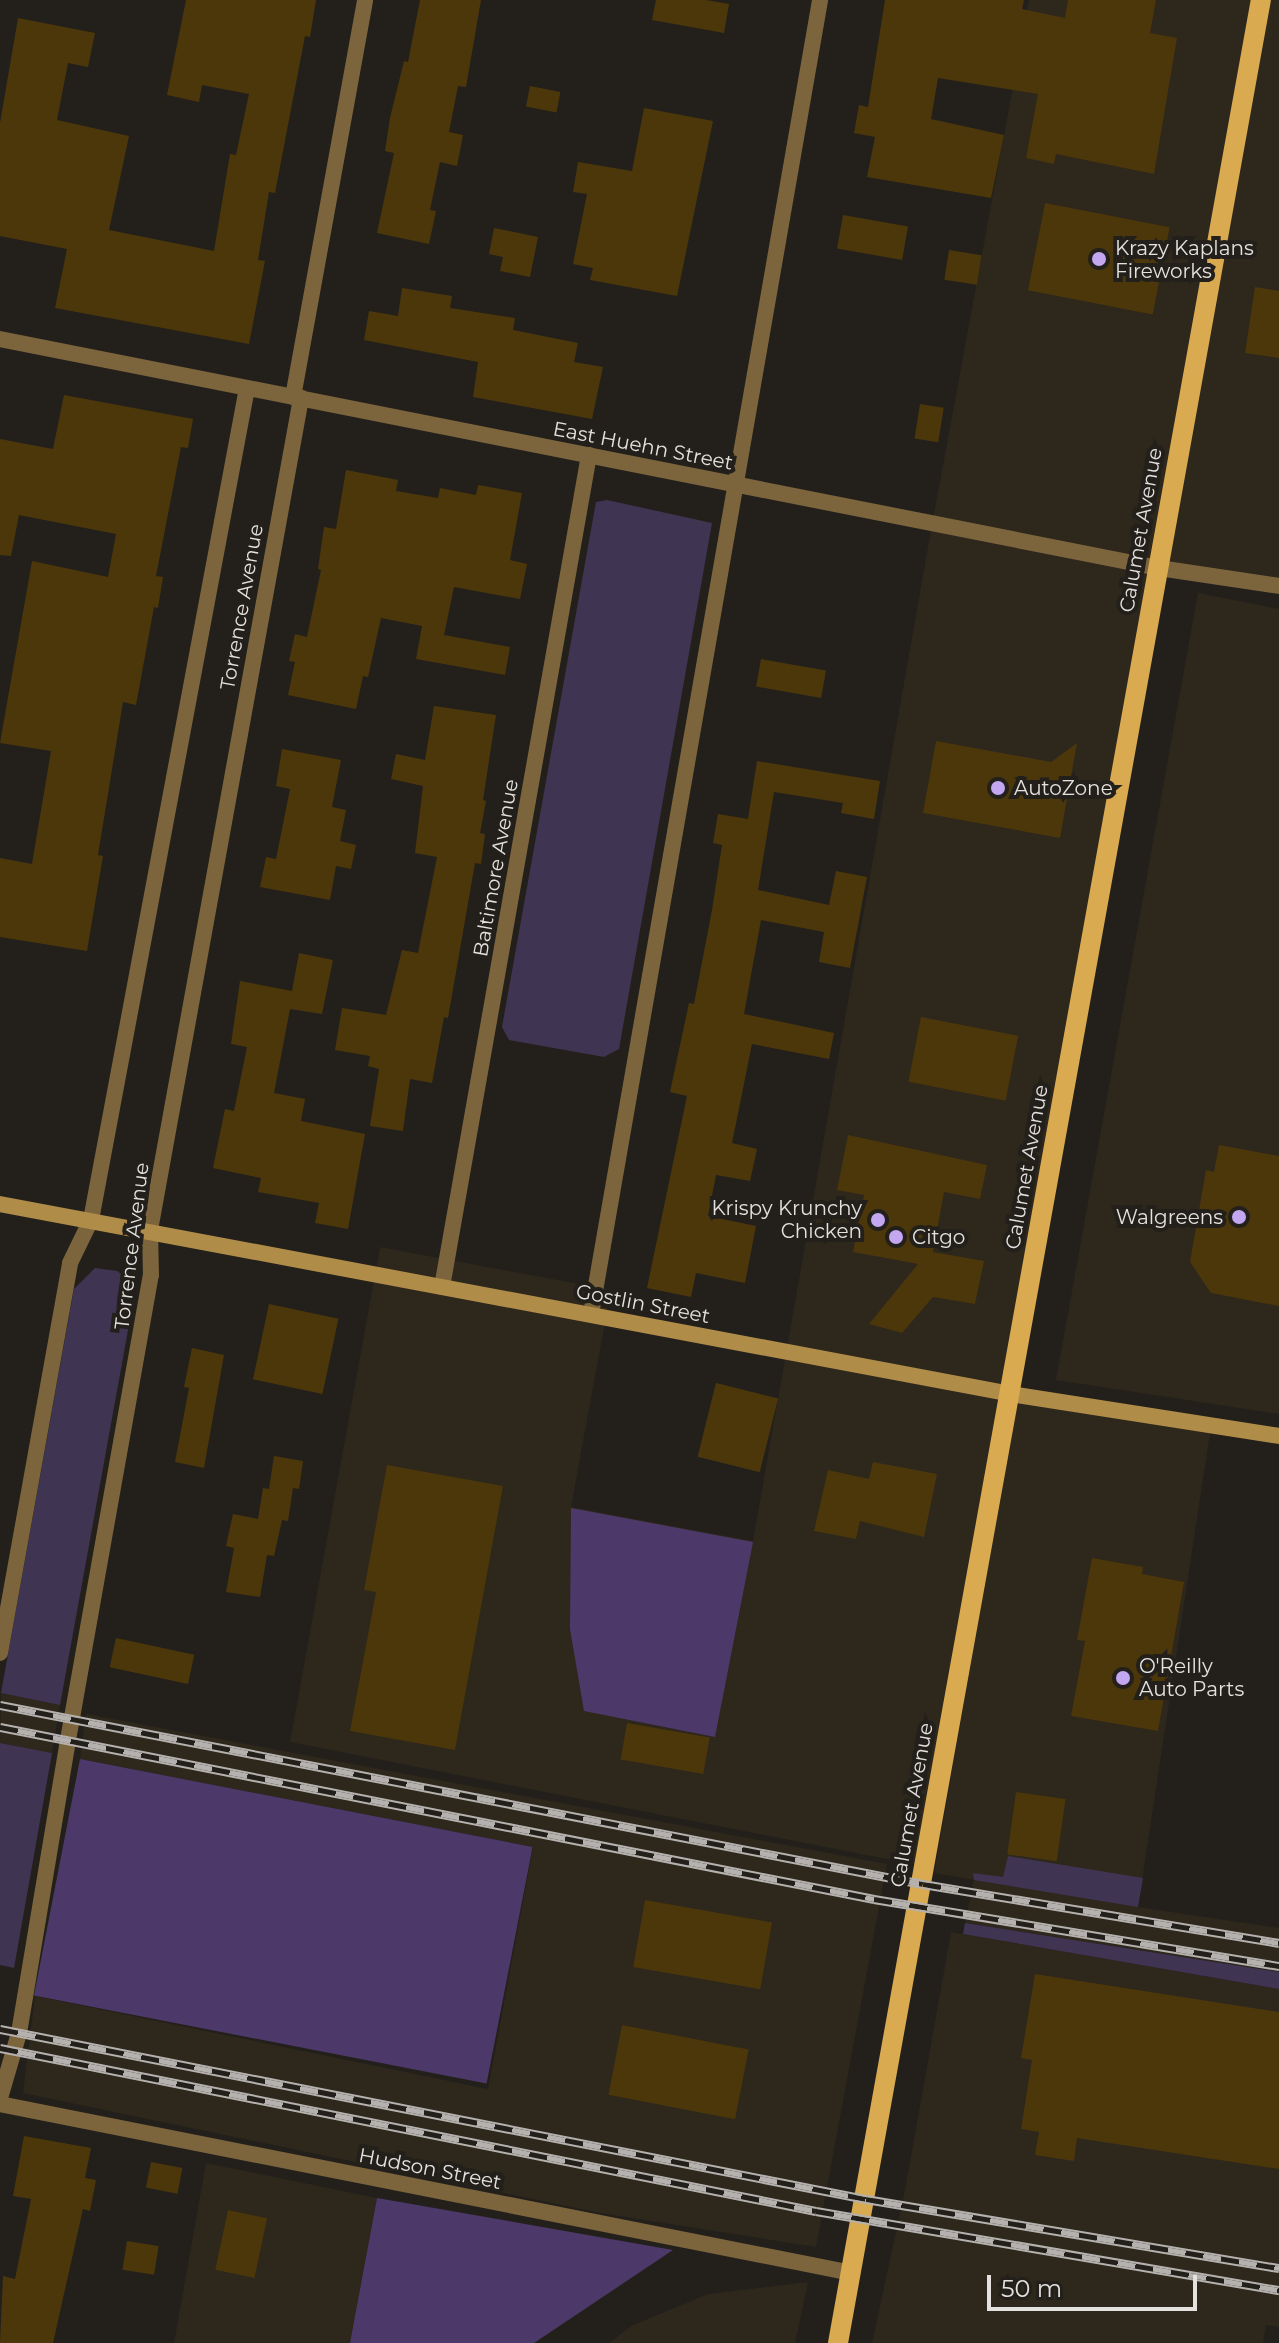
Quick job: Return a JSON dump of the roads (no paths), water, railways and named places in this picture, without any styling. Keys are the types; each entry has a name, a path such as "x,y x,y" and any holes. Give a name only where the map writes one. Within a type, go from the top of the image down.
{"main road":[{"name":"Calumet Avenue","path":"838,2343 1261,0"},
{"name":"Gostlin Street","path":"0,1204 1011,1394 1279,1436"}],"street":[{"name":"Torrence Avenue","path":"0,2101 18,2042 151,1275 150,1230 365,0"},
{"path":"591,1314 820,0"},
{"name":"East Huehn Street","path":"0,339 1159,568 1279,586"},
{"name":"Torrence Avenue","path":"0,1653 70,1263 91,1220 247,388"},
{"name":"Baltimore Avenue","path":"442,1287 589,455"},
{"name":"Hudson Street","path":"0,2101 852,2273"}],"railway":[{"path":"0,1705 923,1884 1279,1943"},
{"path":"0,1727 874,1899 1279,1966"},
{"path":"0,2029 866,2199 1279,2268"},
{"path":"0,2048 816,2211 1279,2290"}],"place":[{"name":"Krazy Kaplans Fireworks","path":"1099,259"},
{"name":"AutoZone","path":"998,788"},
{"name":"Walgreens","path":"1239,1217"},
{"name":"Krispy Krunchy Chicken","path":"878,1220"},
{"name":"Citgo","path":"896,1237"},
{"name":"O'Reilly Auto Parts","path":"1123,1678"}]}
